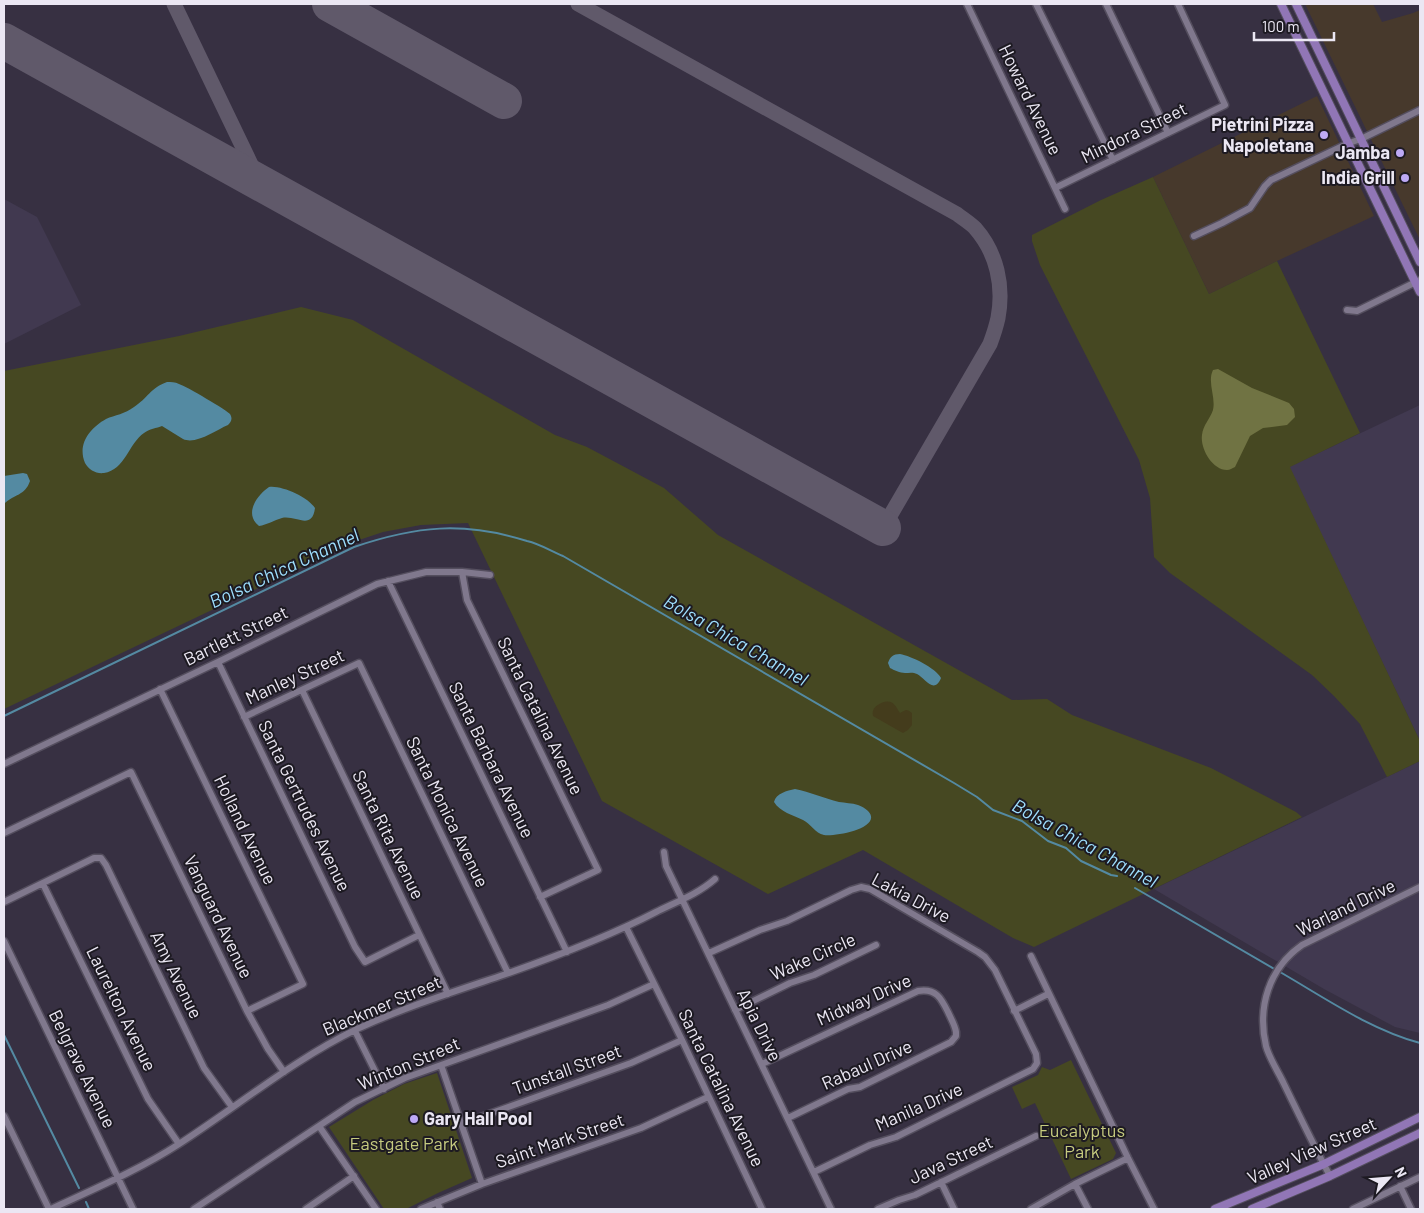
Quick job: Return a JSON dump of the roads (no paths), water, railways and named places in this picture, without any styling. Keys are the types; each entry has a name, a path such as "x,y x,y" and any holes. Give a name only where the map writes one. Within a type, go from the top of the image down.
{"main road":[{"path":"1281,4 1418,281 1420,292"},
{"path":"1296,4 1420,262"},
{"name":"Valley View Street","path":"1215,1209 1324,1164 1420,1117"},
{"name":"Valley View Street","path":"1252,1209 1330,1176 1420,1133"}],"street":[{"name":"Howard Avenue","path":"966,4 1065,209"},
{"path":"1036,4 1112,160"},
{"path":"1106,4 1168,133"},
{"name":"Mindora Street","path":"1055,188 1225,105 1178,4"},
{"path":"1194,236 1250,208 1265,186 1272,180 1420,110"},
{"path":"1347,310 1357,311 1418,281"},
{"name":"Bartlett Street","path":"4,764 388,580 426,572 462,572 490,575"},
{"name":"Santa Catalina Avenue","path":"462,572 467,600 598,870 540,897"},
{"name":"Santa Barbara Avenue","path":"388,580 567,952"},
{"name":"Santa Gertrudes Avenue","path":"218,662 355,947 365,962 419,935"},
{"name":"Manley Street","path":"244,717 359,663"},
{"name":"Santa Monica Avenue","path":"359,663 508,973"},
{"name":"Holland Avenue","path":"160,689 303,984 247,1011"},
{"name":"Santa Rita Avenue","path":"302,690 448,994"},
{"name":"Vanguard Avenue","path":"4,833 131,772 247,1011 268,1049 284,1072"},
{"name":"Apia Drive","path":"664,852 666,866 831,1209"},
{"name":"Amy Avenue","path":"43,884 94,858 102,858 204,1068 232,1107"},
{"name":"Blackmer Street","path":"50,1209 117,1178 179,1144 284,1072 354,1030 567,952 626,927 704,889 715,880"},
{"path":"4,902 43,884"},
{"name":"Laurelton Avenue","path":"43,884 148,1099 179,1144"},
{"name":"Lakia Drive","path":"709,954 760,930 787,921 851,890 861,887 870,890 985,957 995,970 1036,1054 1036,1066"},
{"name":"Warland Drive","path":"1330,1176 1266,1047 1263,1017 1269,985 1279,967 1291,953 1302,945 1420,888"},
{"name":"Santa Catalina Avenue","path":"626,927 762,1209"},
{"name":"Belgrave Avenue","path":"4,941 133,1209"},
{"name":"Wake Circle","path":"735,1010 876,945"},
{"path":"1031,956 1154,1209"},
{"name":"Winton Street","path":"194,1209 355,1102 405,1078 608,1005 654,984"},
{"name":"Midway Drive","path":"762,1064 912,993 924,990 941,998 955,1026 956,1036"},
{"path":"1014,1011 1048,994"},
{"path":"354,1030 384,1089"},
{"name":"Rabaul Drive","path":"788,1118 951,1042 956,1036"},
{"name":"Tunstall Street","path":"461,1124 631,1063 682,1040"},
{"path":"441,1065 482,1184"},
{"name":"Manila Drive","path":"814,1172 870,1145 896,1137 1030,1072 1036,1066"},
{"name":"Saint Mark Street","path":"421,1209 482,1184 641,1128 708,1097"},
{"path":"4,1116 50,1209"},
{"path":"319,1126 376,1209"},
{"name":"Java Street","path":"878,1209 886,1208 899,1200 916,1195 1036,1136"},
{"path":"1031,1209 1075,1184 1128,1158"},
{"path":"306,1209 354,1176"},
{"path":"1353,1209 1420,1177"},
{"path":"941,1182 954,1209"},
{"path":"1075,1184 1088,1209"},
{"path":"1400,1186 1411,1209"},
{"path":"436,1202 440,1209"}],"water":[{"path":"167,382 174,382 183,386 222,408 230,414 230,423 200,439 194,440 183,439 162,426 139,437 122,462 111,471 98,473 89,468 85,463 83,449 86,437 90,432 106,419 124,413 139,404 153,390"},
{"path":"27,474 30,481 28,486 4,504 4,476"},
{"path":"269,487 287,490 307,500 315,508 311,519 282,518 259,526 252,516 252,511 256,500"},
{"path":"900,654 910,657 934,670 941,678 938,683 932,685 916,673 905,673 890,668 888,663 891,658 894,655"},
{"path":"795,789 860,806 868,811 871,817 869,822 864,827 847,833 821,834 806,822 783,811 774,802 779,794"}],"waterway":[{"name":"Bolsa Chica Channel","path":"4,716 354,547 398,534 419,531 440,529 482,531 532,542 563,556 954,783 977,797 993,810 1022,821 1048,841 1066,848 1081,861 1117,876"},
{"name":"Bolsa Chica Channel","path":"1135,888 1276,970"},
{"name":"Bolsa Chica Channel","path":"1280,972 1365,1021 1383,1030 1420,1043"},
{"path":"4,1035 79,1188"},
{"path":"86,1202 89,1209"}],"place":[{"name":"Pietrini Pizza Napoletana","path":"1324,135"},
{"name":"Jamba","path":"1400,153"},
{"name":"India Grill","path":"1405,178"},
{"name":"Gary Hall Pool","path":"414,1119"}],"park label":[{"name":"Eucalyptus Park","path":"1082,1141"},
{"name":"Eastgate Park","path":"404,1144"}]}
